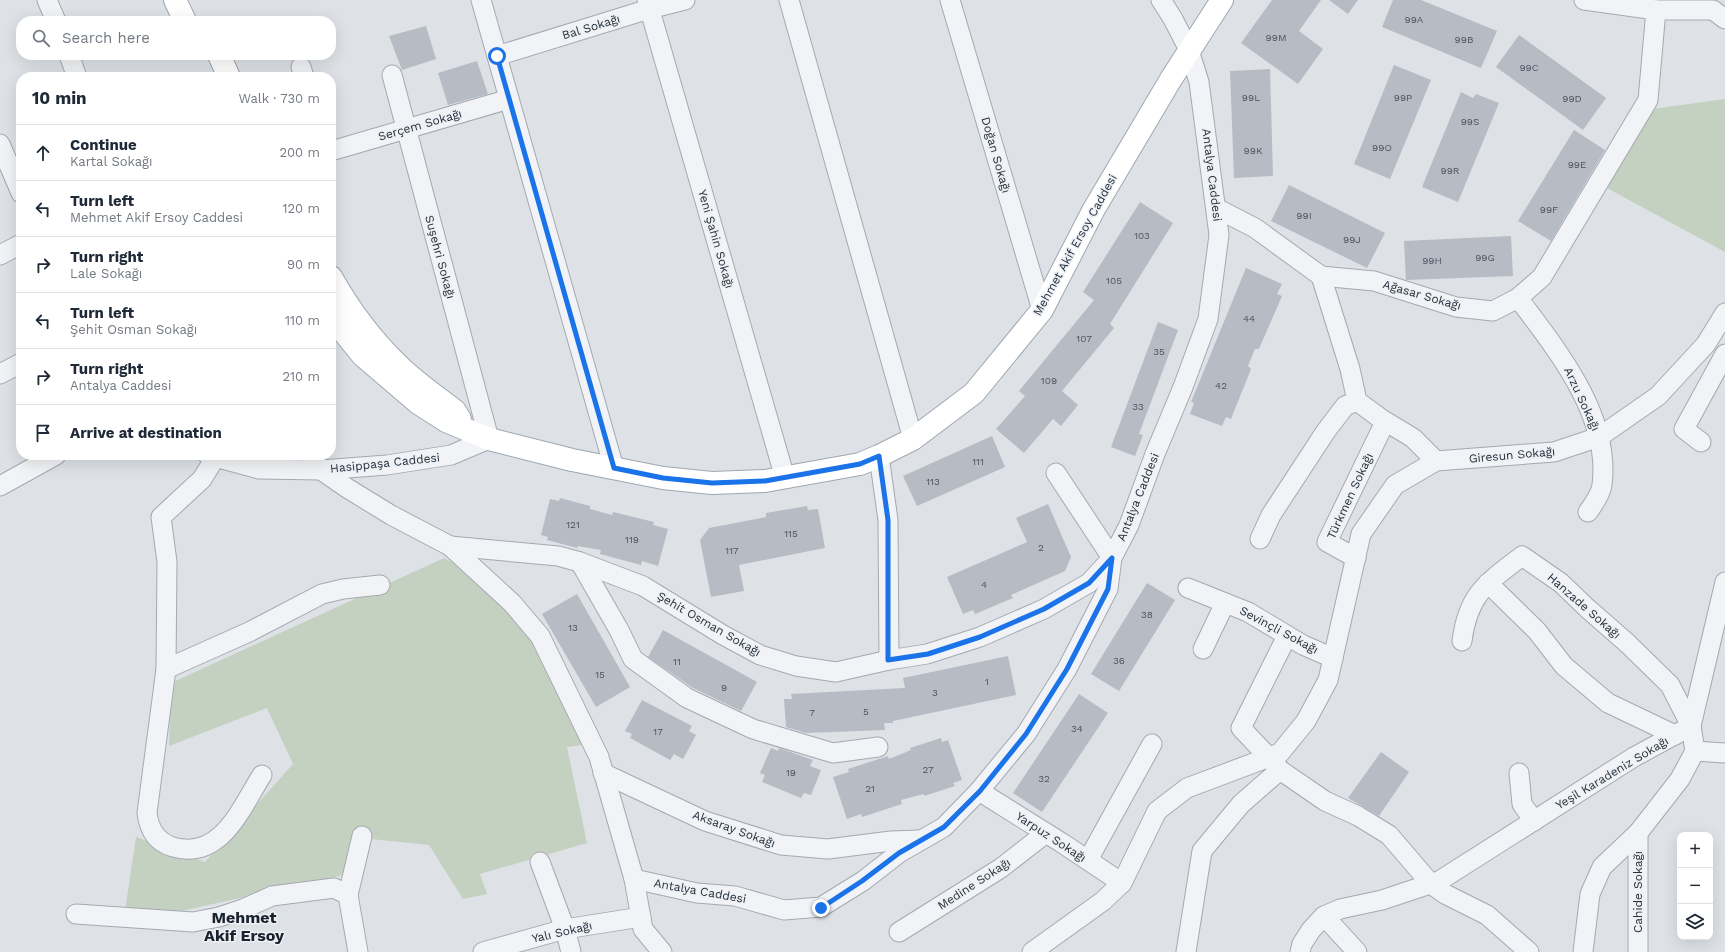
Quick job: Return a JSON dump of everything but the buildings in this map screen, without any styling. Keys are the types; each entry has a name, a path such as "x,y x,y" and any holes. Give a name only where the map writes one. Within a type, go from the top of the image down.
{"main road":[{"path":"175,0 183,16"},
{"path":"192,0 200,16"},
{"name":"Mehmet Akif Ersoy Caddesi","path":"336,321 363,356 418,403 446,421 489,439 663,478 712,483 765,481 860,464 913,439 974,393 1042,310 1094,209 1189,50 1222,0"},
{"path":"204,60 210,72"},
{"path":"222,60 228,72"},
{"path":"336,286 343,299 367,332 398,366 455,411 465,429"}],"street":[{"path":"47,0 54,16"},
{"path":"481,0 614,468"},
{"name":"Bal Sokağı","path":"497,56 648,4 685,0"},
{"path":"789,0 913,439"},
{"name":"Doğan Sokağı","path":"950,0 1042,310"},
{"path":"1161,0 1174,19 1189,50"},
{"path":"1584,0 1656,10 1708,5 1725,19"},
{"name":"Yeni Şahin Sokağı","path":"648,4 785,478"},
{"name":"Ağasar Sokağı","path":"1321,276 1374,281 1456,307 1493,311 1518,298 1542,277 1648,100 1656,10"},
{"name":"Antalya Caddesi","path":"634,879 697,893 734,896 784,910 821,908 862,881 899,853 944,827 980,791 1026,734 1067,669 1108,589 1112,558 1129,525 1208,319 1219,236 1200,82 1189,50"},
{"path":"71,60 76,72"},
{"name":"Suşehri Sokağı","path":"392,75 489,439"},
{"name":"Serçem Sokağı","path":"336,150 509,99"},
{"path":"0,144 16,181"},
{"path":"1186,952 1202,852 1274,764 1280,753 1306,721 1328,680 1361,534 1395,485 1436,460 1413,438 1385,422 1357,401 1350,369 1321,276 1255,228 1216,208"},
{"path":"0,255 16,247"},
{"name":"Arzu Sokağı","path":"1518,298 1563,359 1587,403 1599,437 1602,452 1602,487 1588,512"},
{"name":"Giresun Sokağı","path":"1436,460 1554,452 1599,437 1658,396 1706,344 1725,313"},
{"path":"1701,442 1684,429 1725,354"},
{"path":"0,374 16,366"},
{"path":"1260,539 1271,515 1326,431 1345,406 1357,401"},
{"name":"Türkmen Sokağı","path":"1356,558 1326,542 1385,422"},
{"name":"Hasippaşa Caddesi","path":"226,460 259,469 315,462 387,465 451,455 489,439"},
{"path":"879,456 888,520 888,660"},
{"path":"0,486 47,460"},
{"path":"209,460 202,479 161,517 168,562 166,669 147,813 152,832 169,846 183,850 205,847 215,842 230,826 262,774"},
{"path":"315,462 346,488 384,511 450,546 512,603 540,636 599,758 634,879 643,929 662,952"},
{"path":"1056,473 1112,558"},
{"name":"Şehit Osman Sokağı","path":"450,546 558,556 580,562 643,586 723,635 760,655 796,666 836,672 888,660 928,654 980,637 1044,609 1089,583 1112,558"},
{"name":"Hanzade Sokağı","path":"1462,641 1464,622 1471,605 1488,583 1522,556 1561,583 1627,643 1670,685 1683,731"},
{"path":"580,562 619,630 633,659 687,698 753,729 833,753 878,747"},
{"path":"1683,731 1725,582"},
{"path":"1488,583 1537,630 1564,666 1608,703 1683,731 1695,751"},
{"path":"166,669 249,632 322,594 343,589 380,584"},
{"name":"Sevinçli Sokağı","path":"1188,588 1248,612 1303,645 1333,658"},
{"name":"Sevinçli Sokağı","path":"1203,649 1225,603"},
{"path":"1287,636 1241,728 1274,764 1325,801 1358,816 1389,835 1431,884 1446,894 1487,915 1529,952"},
{"name":"Yeşil Karadeniz Sokağı","path":"1300,952 1302,944 1311,930 1324,916 1340,909 1382,900 1439,881 1634,757 1683,731"},
{"path":"1088,860 1152,744"},
{"path":"1695,751 1725,752"},
{"path":"1583,952 1590,894 1602,867 1638,833 1680,779 1695,751"},
{"path":"1032,952 1055,945 1122,883 1156,810 1187,788 1274,764"},
{"name":"Aksaray Sokağı","path":"603,773 705,821 781,845 828,848 891,841 921,840"},
{"path":"1519,773 1522,804 1534,820"},
{"name":"Yarpuz Sokağı","path":"980,791 1122,883"},
{"name":"Medine Sokağı","path":"899,932 1001,868 1046,833"},
{"name":"Cahide Sokağı","path":"1638,833 1638,952"},
{"path":"358,952 348,895 362,836"},
{"path":"540,862 565,929 571,952"},
{"path":"76,914 193,922 219,917 243,909 272,896 334,888 348,895"},
{"path":"1324,916 1357,952"},
{"name":"Yalı Sokağı","path":"483,952 565,929 641,917"}],"green space":[{"path":"1725,99 1725,252 1592,180 1652,109"},
{"path":"444,558 481,578 534,632 582,745 567,747 587,843 480,874 487,894 463,899 429,845 371,839 340,876 123,924 136,837 205,862 293,764 267,708 169,746 171,683"}],"district":[{"name":"Mehmet Akif Ersoy","path":"244,926"}],"route":[{"path":"497,56 614,468 663,478 712,483 765,481 860,464 879,456 888,520 888,660 928,654 980,637 1044,609 1089,583 1112,558 1108,589 1067,669 1026,734 980,791 944,827 899,853 862,881 821,908"}]}
